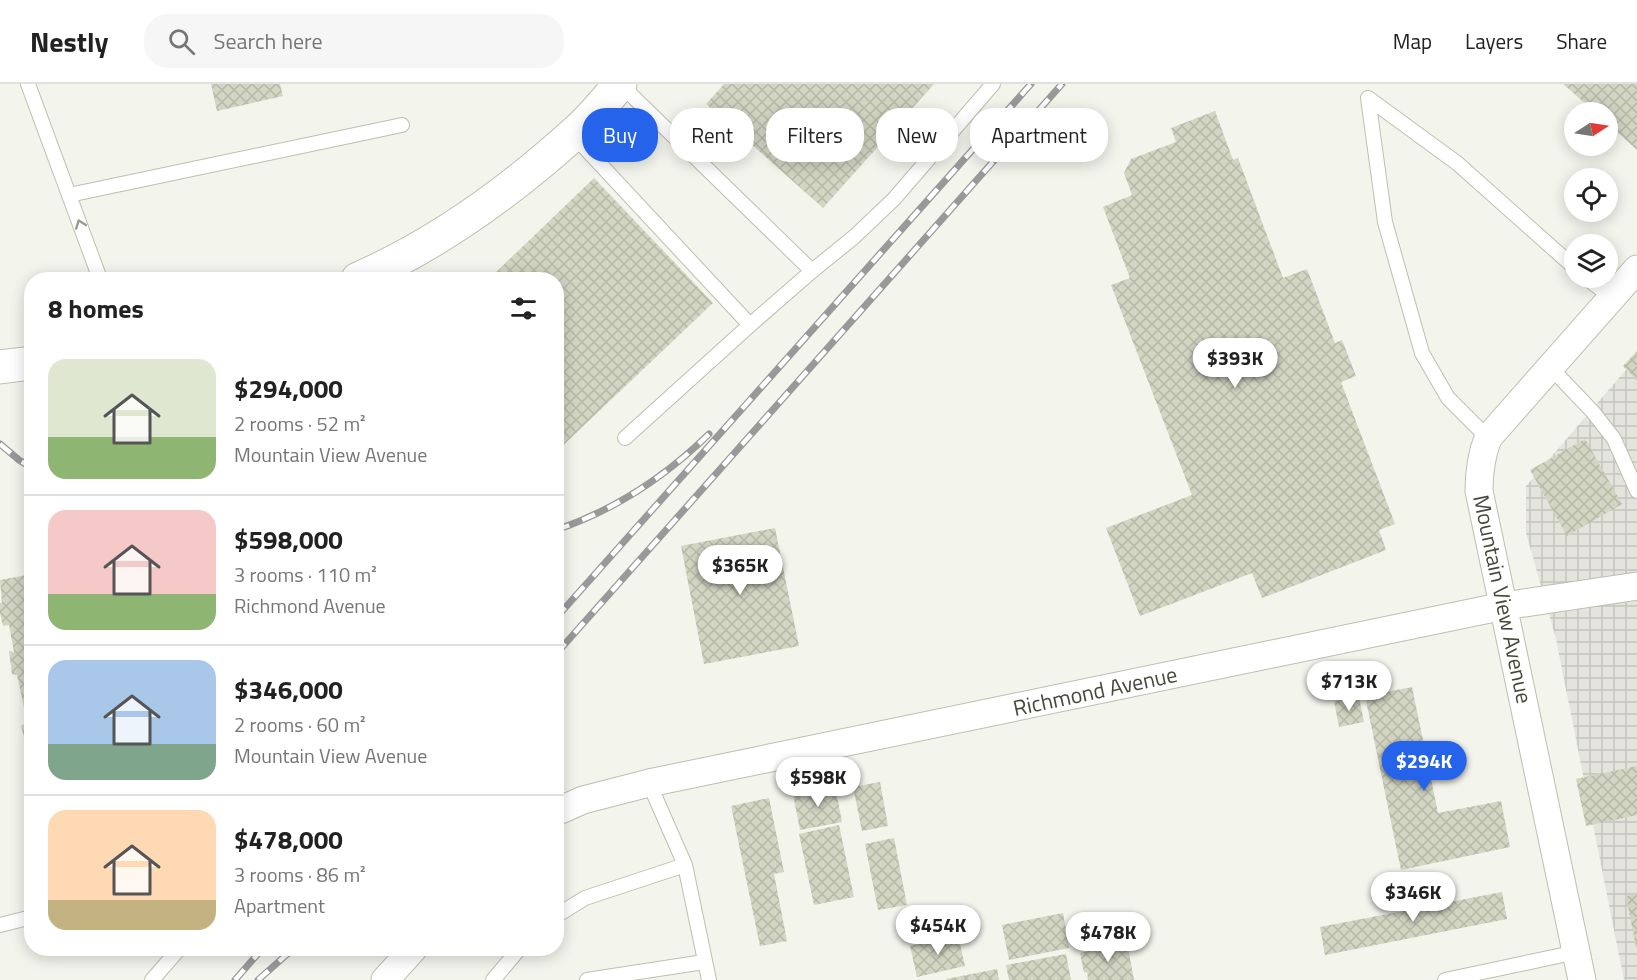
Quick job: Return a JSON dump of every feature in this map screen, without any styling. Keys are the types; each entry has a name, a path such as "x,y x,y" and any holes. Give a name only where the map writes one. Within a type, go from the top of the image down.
{"street":[{"path":"372,272 432,241 497,197 573,135 620,84"},
{"name":"Mountain View Avenue","path":"1582,980 1479,491 1481,455 1488,438 1637,269"},
{"path":"0,368 24,364"},
{"name":"Richmond Avenue","path":"564,808 583,800 649,783 1504,606 1637,586"},
{"path":"385,980 407,956"}],"lane":[{"path":"28,84 97,272"},
{"path":"620,84 812,271"},
{"path":"625,438 750,325 854,237 894,199 993,84"},
{"path":"1488,438 1448,398 1422,353 1385,222 1368,98 1457,163 1564,258"},
{"path":"69,195 402,125"},
{"path":"573,135 750,325"},
{"path":"1600,288 1612,297"},
{"path":"1550,368 1593,412 1614,439 1637,491"},
{"path":"649,783 685,865 709,980"},
{"path":"564,911 585,898 685,865"},
{"path":"0,925 24,919"},
{"path":"1445,980 1577,952"},
{"path":"152,980 173,956"},
{"path":"493,980 513,956"},
{"path":"587,980 704,962"}],"shaded area":[{"path":"1637,357 1637,980 1624,980 1556,639 1526,533 1526,486"}],"building":[{"path":"211,84 280,84 283,96 217,111"},
{"path":"724,84 934,84 913,108 876,108 876,149 823,208 771,162 864,162 864,108 766,108 766,157 754,147 754,108 710,108 706,104"},
{"path":"1563,84 1637,84 1637,150 1618,133 1618,102 1584,102"},
{"path":"1215,111 1233,160 1238,158 1283,278 1307,269 1335,343 1342,340 1356,376 1341,382 1395,524 1379,530 1386,550 1262,598 1252,573 1140,616 1106,528 1192,495 1111,285 1130,278 1103,207 1132,195 1124,173 1131,159 1176,142 1171,128"},
{"path":"594,178 713,303 564,444 564,272 496,272"},
{"path":"1637,351 1637,380 1623,366"},
{"path":"1585,439 1622,504 1567,536 1530,470"},
{"path":"775,528 799,646 704,664 681,546"},
{"path":"24,576 24,708 17,675 12,674 9,651 14,652 9,625 3,626 0,613 0,603 2,603 0,580"},
{"path":"1412,687 1438,813 1501,801 1510,847 1401,870 1365,696"},
{"path":"1359,697 1364,722 1339,727 1334,701"},
{"path":"1637,766 1637,815 1586,826 1576,779"},
{"path":"880,782 888,826 862,831 853,787"},
{"path":"835,786 842,822 800,830 793,794"},
{"path":"769,798 784,872 774,874 787,941 760,946 731,806"},
{"path":"839,825 854,897 814,905 799,834"},
{"path":"894,838 907,905 878,910 865,844"},
{"path":"1502,892 1507,919 1325,955 1320,927"},
{"path":"1637,894 1637,947 1636,947 1626,896"},
{"path":"1063,913 1069,948 1009,960 1002,925"},
{"path":"958,935 965,966 917,977 910,946"},
{"path":"1127,942 1134,980 1088,980 1087,972 1084,973 1080,953"},
{"path":"1066,954 1071,980 1009,980 1006,965"},
{"path":"997,969 999,980 946,979"}],"railway":[{"path":"564,609 1031,84"},
{"path":"564,645 1062,84"},
{"path":"564,527 599,513 638,491 675,464 709,434"},
{"path":"0,444 24,463"},
{"path":"235,980 256,956"},
{"path":"258,980 285,956"}]}
